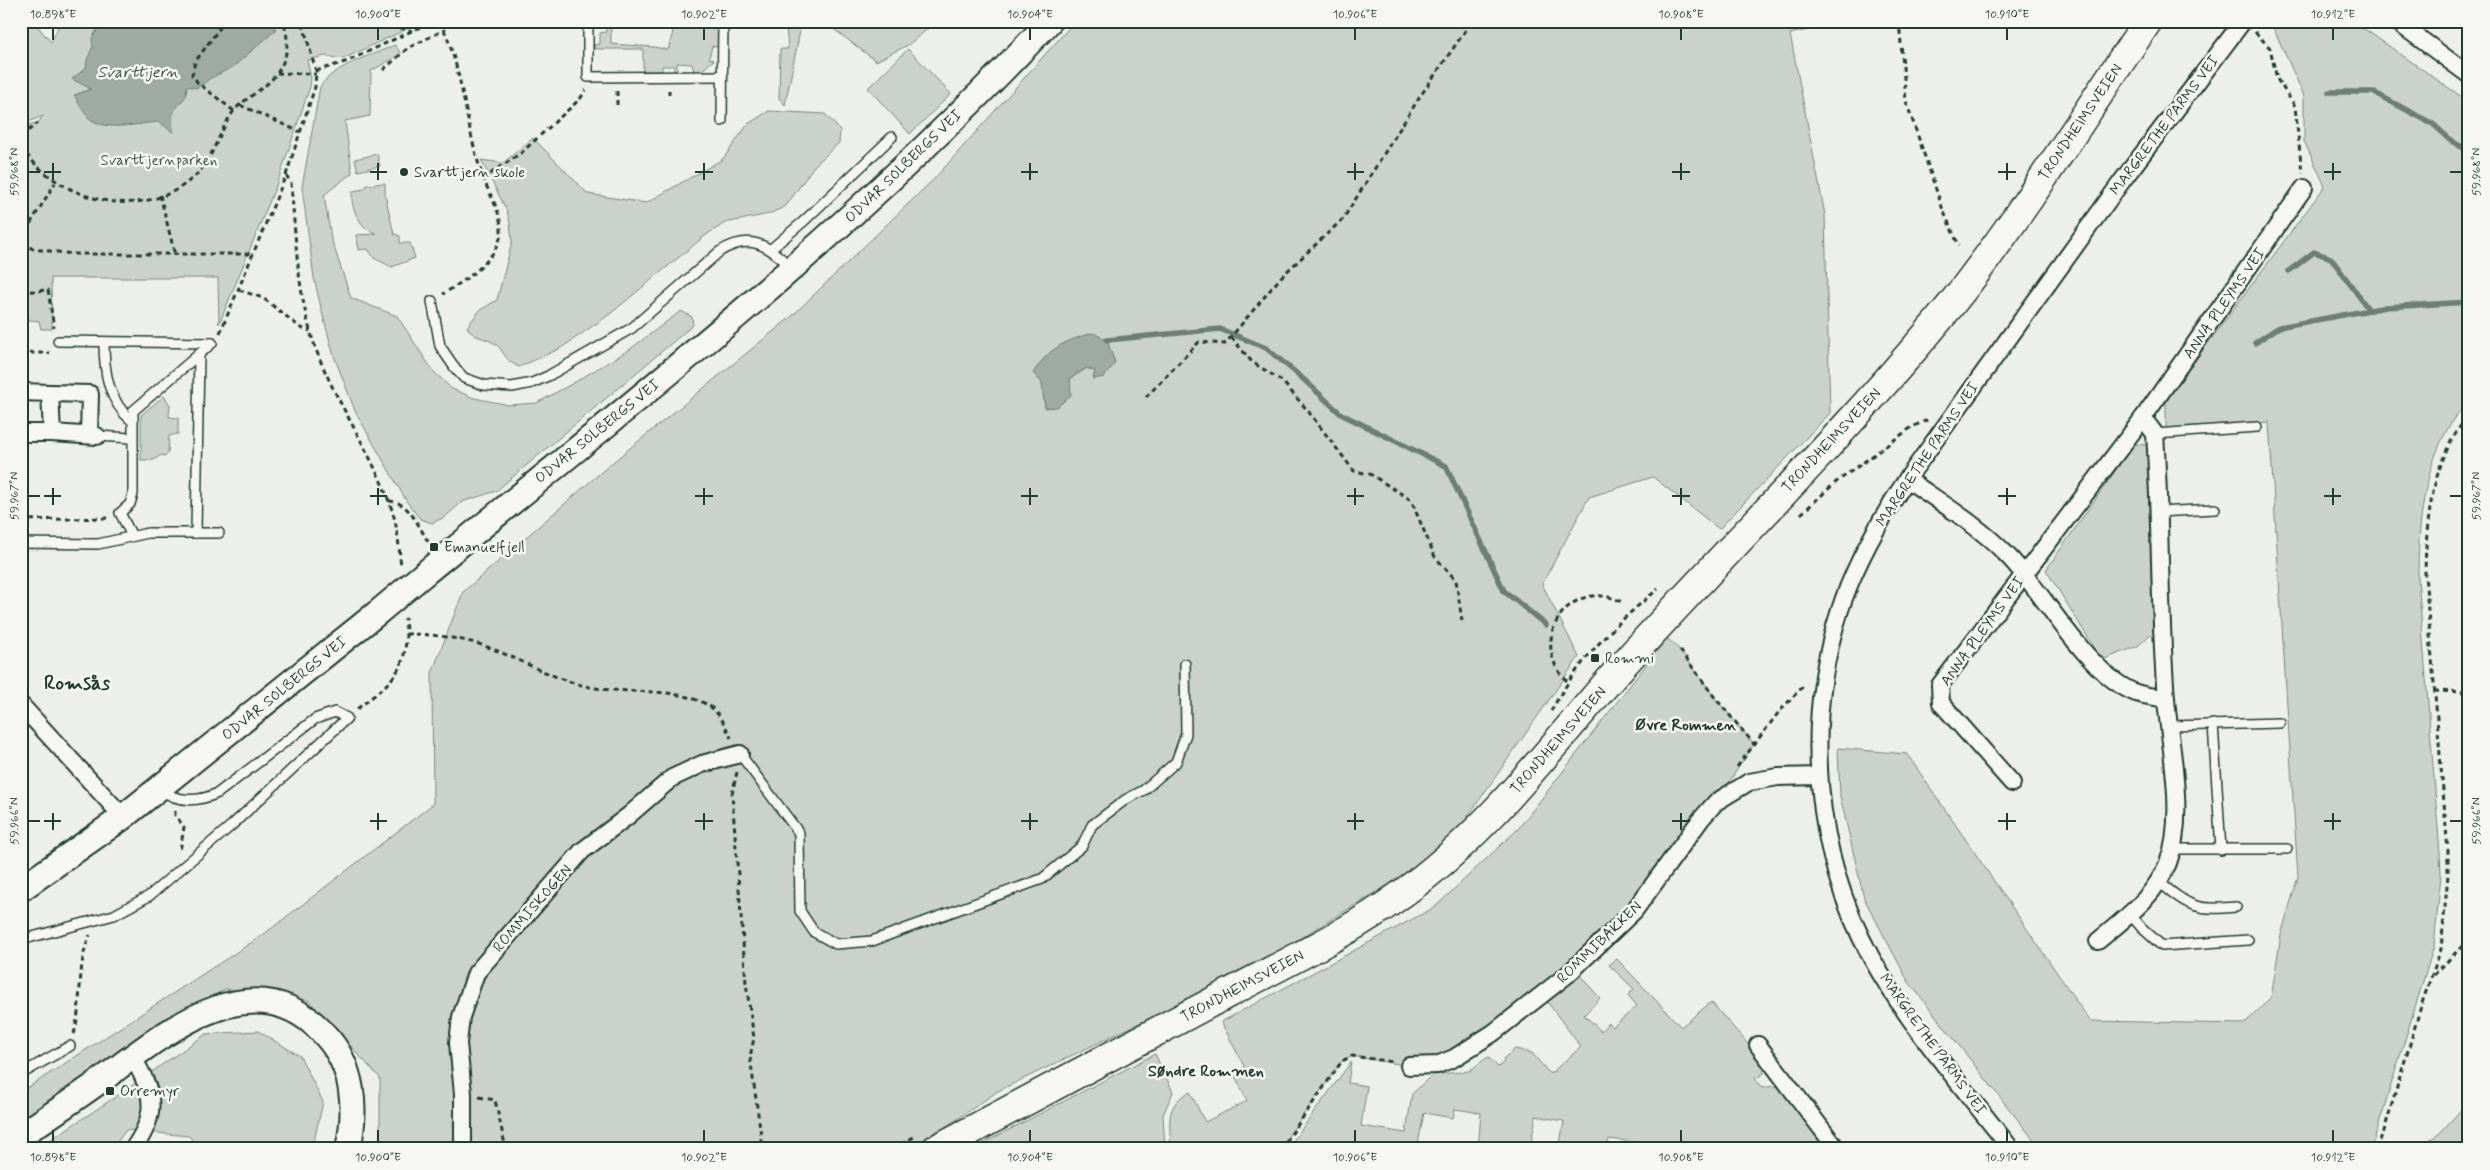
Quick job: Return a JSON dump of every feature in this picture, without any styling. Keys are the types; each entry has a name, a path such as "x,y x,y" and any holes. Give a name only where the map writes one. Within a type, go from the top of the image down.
{"highway":[{"name":"TRONDHEIMSVEIEN","path":"929,1141 1360,921 1403,894 1458,848 1511,794 1628,659 1853,418 1926,335 1981,264 2148,21"}],"street":[{"name":"ODVAR SOLBERGS VEI","path":"21,889 123,817 168,793 376,614 412,574 792,269 920,151 1050,21"},
{"path":"2396,21 2469,75"},
{"name":"MARGRETHE PARMS VEI","path":"2010,1149 1904,1009 1865,946 1846,902 1832,859 1819,776 1821,698 1831,641 1852,578 1876,529 1907,479 2122,181 2243,22"},
{"name":"ANNA PLEYMS VEI","path":"2012,783 1941,703 1939,695 1940,685 2024,572 2143,418 2304,188"},
{"path":"21,392 90,394 93,435 21,433"},
{"path":"50,393 52,433"},
{"path":"2098,941 2143,903 2159,882 2172,849 2176,795 2166,700 2155,434 2143,418"},
{"name":"ANNA PLEYMS VEI","path":"1907,479 1986,534 2024,572 2086,652 2110,676 2136,693 2166,700"},
{"path":"21,705 123,817"},
{"name":"ROMMISKOGEN","path":"463,1149 463,1094 458,1043 461,1018 476,973 582,850 628,816 672,778 702,764 740,754"},
{"name":"ROMMIBAKKEN","path":"1410,1066 1438,1065 1454,1058 1493,1033 1567,975 1634,911 1701,819 1716,802 1749,782 1778,777 1819,776"},
{"path":"21,1134 157,1038 209,1010 256,1001 279,1005 301,1015 318,1027 334,1044 344,1063 351,1086 353,1108 348,1149"},
{"path":"1758,1045 1837,1149"},
{"path":"132,1056 147,1082 151,1098 151,1112 147,1125 133,1149"}],"lane":[{"path":"588,21 588,77 722,76"},
{"path":"722,121 723,21"},
{"path":"771,249 804,221 892,137"},
{"path":"432,301 440,346 464,378 484,385 512,387 532,383 548,376 632,328 726,248 739,243 750,242 771,249 792,269"},
{"path":"58,342 212,343"},
{"path":"104,342 105,374 119,408 132,421"},
{"path":"132,536 120,513 130,504 133,494 132,421 135,408 212,343"},
{"path":"196,533 199,354"},
{"path":"2155,434 2258,427"},
{"path":"93,435 132,438"},
{"path":"2158,512 2215,509"},
{"path":"21,543 98,544 148,533 219,534"},
{"path":"740,754 799,833 800,911 814,932 836,944 872,941 1042,879 1082,846 1092,826 1125,800 1144,790 1176,762 1186,734 1184,664"},
{"path":"21,940 114,915 149,896 186,866 347,718 335,712 315,719 218,793 197,800 168,793"},
{"path":"2170,726 2280,722"},
{"path":"2213,724 2221,850"},
{"path":"2172,849 2287,849"},
{"path":"2159,882 2178,897 2200,908 2236,907"},
{"path":"2130,914 2162,946 2248,940"},
{"path":"21,1074 70,1046"}],"path":[{"path":"21,147 34,164 56,183 81,195 101,200 133,202 160,195 181,186 199,172 234,111 266,86 277,73 283,63 287,47 283,21"},
{"path":"212,343 223,330 286,174 313,97 316,73 302,21"},
{"path":"374,21 413,32"},
{"path":"277,73 316,73 348,61 433,21"},
{"path":"432,301 473,273 492,254 497,245 501,228 483,179 440,21"},
{"path":"1146,397 1198,342 1225,344 1281,277 1343,219 1421,95 1472,21"},
{"path":"1900,21 1906,101 1944,210 1959,246"},
{"path":"2243,22 2261,37 2270,48 2277,79 2295,106 2304,188"},
{"path":"221,26 195,62 192,75 198,83 234,111"},
{"path":"383,70 408,48 444,30"},
{"path":"483,179 516,156 580,100"},
{"path":"240,105 300,132"},
{"path":"21,136 38,123"},
{"path":"286,174 291,183 299,274 310,331 332,387 388,501 412,574"},
{"path":"21,239 56,183"},
{"path":"160,195 175,255"},
{"path":"21,244 34,249 73,254 253,254"},
{"path":"21,292 48,290 58,342 56,353 32,353 21,349"},
{"path":"239,290 264,298 296,325 310,331"},
{"path":"21,308 25,317 25,325"},
{"path":"1231,337 1252,362 1282,381 1308,411 1354,471 1370,474 1411,500 1435,556 1456,580 1462,620"},
{"path":"2376,1149 2384,1131 2422,1002 2434,975 2442,949 2448,851 2424,574 2426,538 2437,474 2458,428 2469,415"},
{"path":"1801,514 1834,483 1912,427 1923,420 1934,418"},
{"path":"388,501 399,502 407,508 431,546"},
{"path":"21,520 98,519 120,513"},
{"path":"1548,715 1567,681 1623,618 1664,585"},
{"path":"1567,681 1559,673 1552,654 1554,627 1560,614 1567,606 1585,597 1606,596 1622,602"},
{"path":"347,718 381,690 399,670 406,651 404,609"},
{"path":"406,634 438,636 468,641 487,647 557,678 595,688 683,695 706,703 717,713 740,754 732,794 746,983 754,1038 750,1057 761,1135 761,1149"},
{"path":"1680,650 1716,699 1754,744"},
{"path":"1734,772 1779,712 1808,681"},
{"path":"2434,691 2469,692"},
{"path":"168,793 175,815 184,827 179,855 186,866"},
{"path":"70,1046 79,1010 84,948 95,920"},
{"path":"2434,975 2469,940"},
{"path":"1281,1149 1307,1108 1342,1061 1352,1056 1371,1057 1410,1066"},
{"path":"463,1094 494,1100 506,1149"},
{"path":"894,1149 929,1141"}],"green space":[{"name":"Svarttjernparken","path":"21,21 33,21 51,42 61,21 400,21 413,26 343,59 325,56 307,60 311,78 310,87 278,181 219,324 218,278 51,278 52,329 41,329 39,321 21,319 21,126 38,123 43,116 21,125"},
{"path":"606,21 611,21 611,44 654,47 668,50 676,21 712,21 712,29 718,29 718,47 712,46 709,58 714,60 701,71 694,72 692,64 677,63 677,72 674,71 674,66 662,66 662,71 643,71 643,49 595,49 594,45 600,44 600,33 606,32"},
{"path":"790,21 937,21 908,45 876,61 831,27 801,26 785,105 779,98 780,49 788,49 786,27 790,27"},
{"path":"1075,21 1847,21 1790,34 1825,215 1830,413 1719,529 1653,477 1589,497 1542,584 1579,657 1443,852 1239,975 998,1091 914,1149 380,1149 380,1078 308,1000 225,989 21,1119 21,1092 263,935 433,804 432,673 463,592 613,462 791,317 935,178","holes":["1107,340 1093,379 1095,371 1087,368 1070,379 1045,408 1042,383"]},
{"path":"2279,21 2353,21 2469,102 2469,402 2453,420 2434,459 2424,498 2418,558 2441,875 2434,946 2374,1140 2368,1149 2041,1149 1908,981 1864,898 1840,796 1838,748 1907,754 2090,1021 2244,1024 2271,998 2281,935 2298,877 2269,422 2166,430 2166,400 2325,186 2304,141 2304,96 2273,27"},
{"path":"395,45 401,54 371,71 370,116 345,121 352,173 324,195 331,238 351,298 397,316 433,371 452,389 474,398 509,405 537,403 629,350 681,311 692,317 693,325 496,491 462,502 445,517 432,523 420,519 407,502 356,413 334,356 323,316 314,278 302,187 320,87 326,79 344,67"},
{"path":"908,49 951,94 910,134 868,88"},
{"path":"769,111 825,114 840,130 839,143 814,166 786,206 769,214 725,223 706,235 610,314 561,348 519,367 509,361 494,343 469,331 467,327 480,310 497,300 512,242 507,211 481,160 503,163 533,138 588,194 646,203 723,159 748,124"},
{"path":"377,154 380,166 358,171 355,159"},
{"path":"385,183 385,195 394,234 400,236 400,243 410,243 415,258 392,267 374,258 368,249 359,250 356,235 377,234 367,229 360,221 352,201 353,191 364,189 367,185"},
{"path":"164,396 170,405 169,417 178,418 178,434 169,436 168,453 166,456 161,455 154,460 141,460 141,415"},
{"path":"2134,444 2147,445 2153,632 2138,646 2102,660 2046,570"},
{"path":"1667,638 1680,650 1716,699 1754,744 1716,802 1675,857 1574,969 1600,998 1584,1015 1601,1031 1608,1023 1613,1027 1637,1006 1628,995 1634,989 1609,965 1617,959 1681,1027 1711,1002 1763,1061 1764,1073 1755,1079 1762,1088 1773,1086 1781,1088 1831,1149 1716,1149 1717,1146 1699,1142 1698,1149 1650,1149 1651,1144 1609,1139 1607,1149 1559,1149 1564,1121 1536,1116 1530,1149 1478,1149 1481,1113 1455,1109 1453,1118 1424,1113 1417,1149 1287,1149 1351,1062 1348,1083 1367,1086 1361,1126 1406,1133 1412,1094 1432,1075 1469,1071 1488,1057 1498,1067 1504,1062 1503,1059 1515,1049 1532,1053 1550,1074 1581,1047 1542,995 1454,1058 1409,1066 1352,1056 1342,1061 1288,1136 1281,1149 1171,1149 1170,1116 1176,1102 1182,1097 1190,1092 1205,1122 1247,1101 1234,1074 1245,1068 1221,1022 1435,907 1518,829"},
{"path":"258,1031 300,1056 323,1102 312,1149 199,1149 189,1136 126,1130 112,1149 36,1149 206,1034"},
{"path":"1155,1054 1173,1092 1163,1115 1165,1149 972,1149"},
{"path":"2469,1101 2469,1149 2414,1149 2439,1134"}],"water":[{"name":"Svarttjern","path":"98,21 271,21 276,30 233,67 211,78 197,88 187,86 186,96 175,109 172,116 174,133 159,122 123,126 104,125 96,123 85,113 74,95 91,89 72,79 86,68 93,46 92,38 99,27"},
{"path":"1093,333 1107,340 1115,363 1104,377 1093,379 1095,371 1086,368 1070,379 1071,395 1057,407 1045,408 1042,383 1033,373 1045,357 1058,346"}],"waterway":[{"path":"2329,92 2373,92 2433,124 2453,142 2469,151"},
{"path":"2289,271 2314,252 2331,258 2369,310"},
{"path":"2255,343 2279,327 2386,307 2469,302"},
{"path":"1107,340 1220,329 1266,348 1341,414 1446,466 1504,591 1546,625"}],"place":[{"name":"Svarttjern skole","path":"404,172"},
{"name":"Emanuelfjell","path":"434,547"},
{"name":"Rommi","path":"1595,658"},
{"name":"Orremyr","path":"110,1091"}],"district":[{"name":"Romsås","path":"77,682"},
{"name":"Øvre Rommen","path":"1686,724"},
{"name":"Søndre Rommen","path":"1206,1070"}]}
